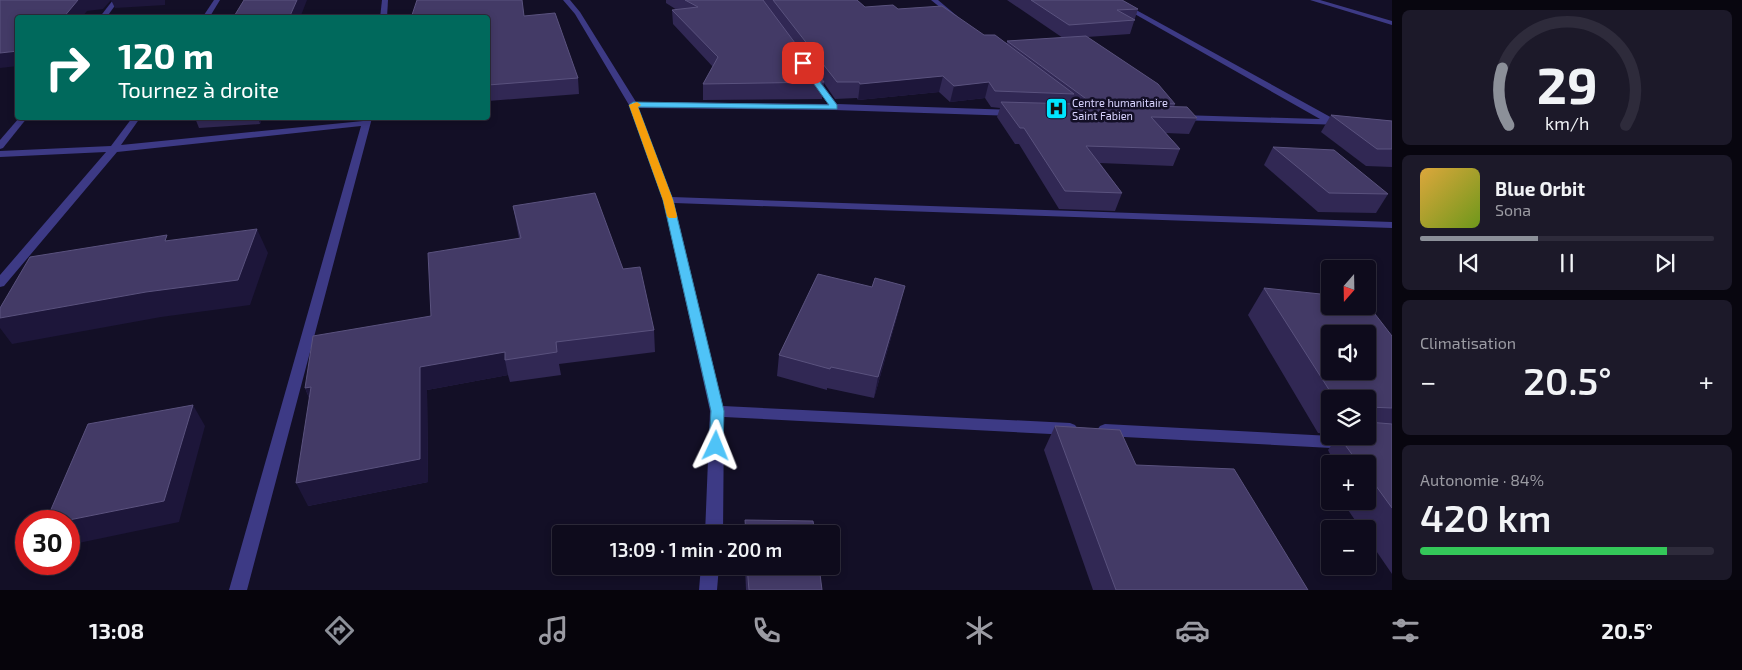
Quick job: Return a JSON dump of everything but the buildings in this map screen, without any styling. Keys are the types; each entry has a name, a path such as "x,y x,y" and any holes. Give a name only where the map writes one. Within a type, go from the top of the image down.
{"street":[{"path":"104,15 116,0"},
{"path":"207,15 217,0"},
{"path":"382,15 385,0"},
{"path":"566,0 578,13 633,105 668,200 717,411 714,525"},
{"path":"934,0 958,18"},
{"path":"1112,0 1334,122"},
{"path":"1313,0 1392,23"},
{"path":"812,76 834,107"},
{"path":"633,105 834,107 1024,113"},
{"path":"1170,117 1353,123"},
{"path":"0,146 21,120"},
{"path":"0,283 114,149 135,120"},
{"path":"0,154 114,149 368,120 238,590"},
{"path":"668,200 1392,225"},
{"path":"717,411 1321,442"},
{"path":"708,590 709,575"}],"slow traffic":[{"path":"637,105 633,105 668,200 672,216"}],"place":[{"name":"Centre humanitaire Saint Fabien","path":"1056,108"}],"route":[{"path":"716,446 717,411 668,200 633,105 834,107 803,63"}]}
